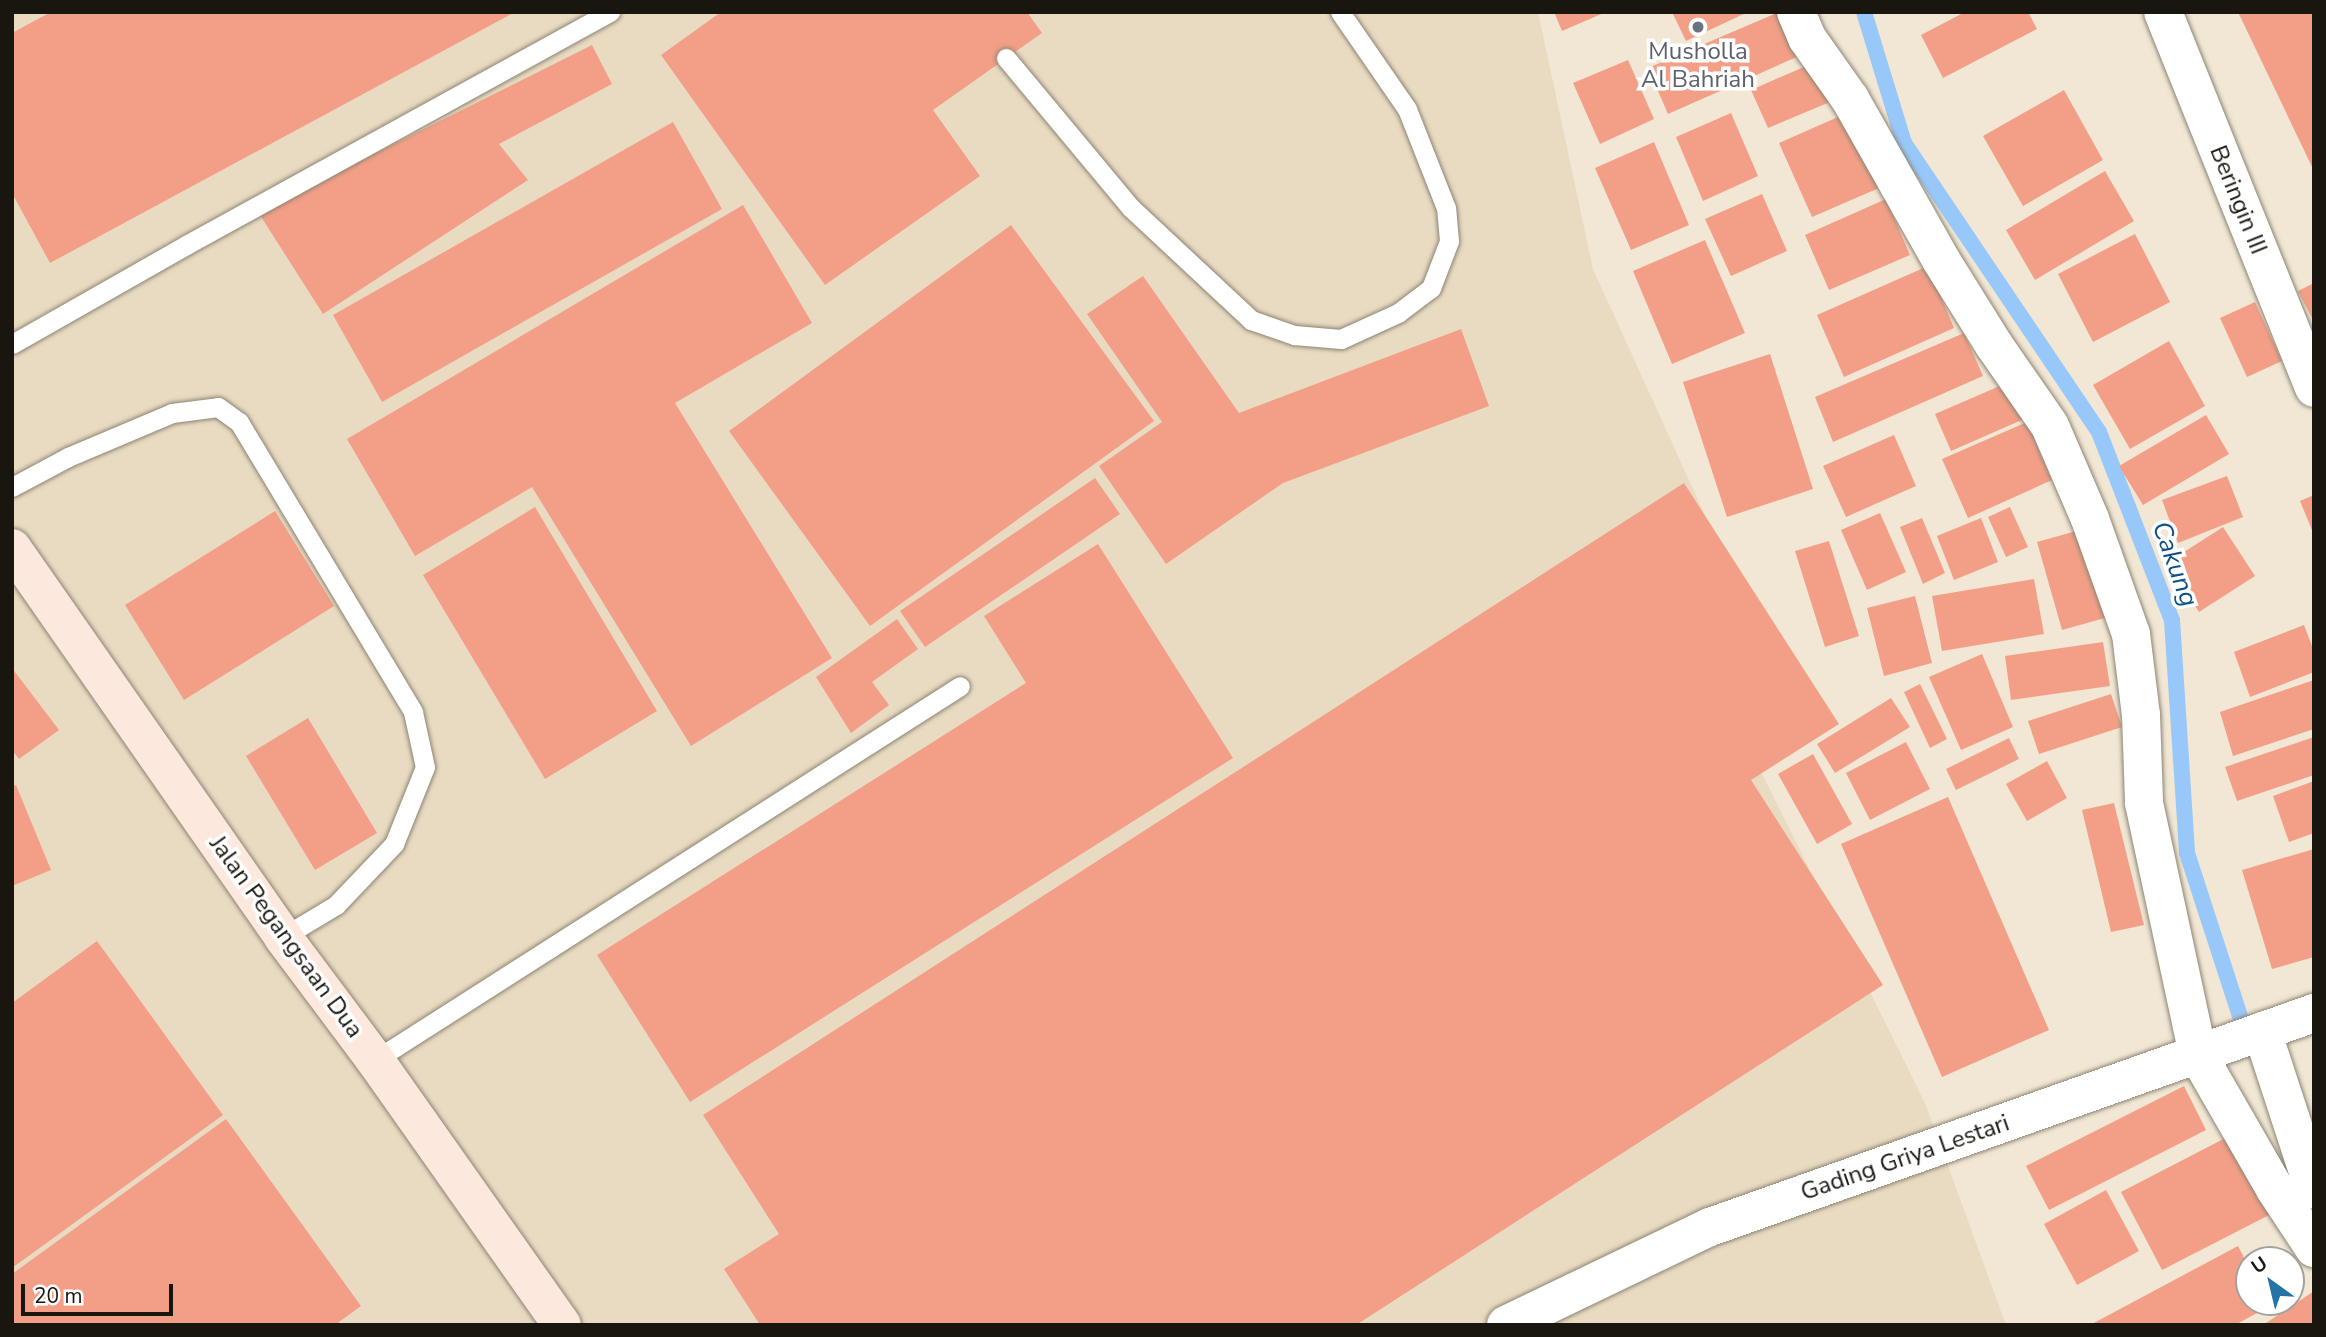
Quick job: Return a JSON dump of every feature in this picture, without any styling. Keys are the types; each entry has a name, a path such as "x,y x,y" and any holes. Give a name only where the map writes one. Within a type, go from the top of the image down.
{"main road":[{"name":"Jalan Pegangsaan Dua","path":"12,548 283,937 375,1060 562,1325"}],"street":[{"path":"1796,12 1807,38 1850,99 1941,260 2050,426 2090,519 2131,634 2141,715 2144,803 2203,1053 2275,1189 2314,1248"},
{"name":"Beringin III","path":"2163,12 2314,388"},
{"name":"Gading Griya Lestari","path":"1506,1325 1710,1227 2314,1013"},
{"path":"2257,1033 2314,1190"}],"lane":[{"path":"12,344 610,12"},
{"path":"1006,58 1130,207 1251,320 1294,335 1341,340 1398,313 1431,288 1449,241 1446,208 1407,109 1340,12"},
{"path":"12,487 68,457 172,413 218,407 239,422 414,712 425,767 394,844 336,905 283,937"},
{"path":"375,1060 960,687"}],"shaded area":[{"path":"12,12 1538,12 1593,269 1785,691 1740,729 1925,1103 2006,1325 12,1325"}],"building":[{"path":"51,12 515,12 50,263 12,193 12,33"},
{"path":"721,12 1027,12 1042,33 933,110 980,176 825,285 661,55"},
{"path":"1554,12 1606,12 1562,31"},
{"name":"Musholla Al Bahriah","path":"1672,12 1748,12 1686,41"},
{"path":"1779,12 1799,56 1668,114 1648,68"},
{"path":"1965,12 2028,12 2037,29 1943,78 1921,35"},
{"path":"2238,12 2314,12 2314,171"},
{"path":"592,45 612,84 499,144 528,180 323,314 258,212"},
{"path":"1628,60 1654,119 1600,144 1573,83"},
{"path":"1813,63 1830,102 1768,128 1751,90"},
{"path":"2064,90 2103,160 2023,206 1983,136"},
{"path":"1731,113 1758,176 1703,201 1676,137"},
{"path":"1847,113 1879,188 1812,217 1779,143"},
{"path":"673,122 722,209 382,402 333,315"},
{"path":"1654,142 1689,225 1631,250 1595,168"},
{"path":"2105,171 2134,221 2035,280 2006,230"},
{"path":"1762,194 1787,251 1731,276 1705,219"},
{"path":"1886,199 1910,255 1829,290 1805,235"},
{"path":"743,205 812,323 675,403 832,658 691,746 532,487 415,556 347,439"},
{"path":"1011,225 1154,421 870,626 729,431"},
{"path":"2135,234 2170,302 2093,342 2058,274"},
{"path":"1705,240 1745,333 1672,364 1633,271"},
{"path":"1928,266 1954,328 1844,377 1817,315"},
{"path":"1143,276 1239,413 1461,329 1489,406 1283,483 1166,564 1099,466 1162,422 1087,314"},
{"path":"2314,283 2314,322 2298,291"},
{"path":"2255,302 2282,361 2247,377 2220,318"},
{"path":"1964,333 1983,376 1833,442 1815,397"},
{"path":"2169,341 2205,406 2130,449 2093,385"},
{"path":"1770,354 1813,489 1727,517 1683,382"},
{"path":"2009,382 2024,419 1951,451 1935,414"},
{"path":"2206,415 2229,454 2143,505 2119,466"},
{"path":"2027,422 2052,480 1968,518 1942,459"},
{"path":"1894,435 1916,486 1846,517 1823,466"},
{"path":"2227,476 2243,517 2178,543 2162,500"},
{"path":"1095,478 1120,514 925,647 900,611"},
{"path":"1684,483 1839,724 1751,780 1883,985 1356,1325 760,1325 724,1269 779,1234 703,1115"},
{"path":"2314,495 2314,535 2300,501"},
{"path":"535,507 657,711 545,779 423,575"},
{"path":"2010,507 2028,547 2006,557 1988,517"},
{"path":"275,511 334,606 184,700 125,605"},
{"path":"1880,513 1906,572 1867,590 1841,530"},
{"path":"1922,518 1945,573 1923,584 1900,527"},
{"path":"1981,518 1998,562 1954,580 1937,536"},
{"path":"2223,527 2255,576 2199,612 2167,563"},
{"path":"2080,530 2105,618 2062,630 2037,542"},
{"path":"1829,541 1859,636 1825,647 1795,551"},
{"path":"1098,544 1233,758 690,1102 597,955 1026,683 984,616"},
{"path":"2034,579 2044,634 1942,651 1932,596"},
{"path":"1915,596 1932,663 1884,676 1867,608"},
{"path":"897,619 918,649 872,682 889,705 851,733 816,677"},
{"path":"2304,625 2314,651 2314,672 2250,697 2234,652"},
{"path":"2103,642 2110,686 2011,700 2005,656"},
{"path":"1982,654 2013,727 1961,750 1929,677"},
{"path":"12,668 59,730 19,759 12,750"},
{"path":"2314,680 2314,729 2233,756 2220,712"},
{"path":"1920,684 1947,739 1930,748 1904,692"},
{"path":"2111,694 2122,727 2039,754 2028,721"},
{"path":"1891,698 1910,727 1835,773 1817,744"},
{"path":"308,718 377,833 315,870 246,756"},
{"path":"2314,737 2314,775 2237,801 2225,767"},
{"path":"2009,738 2019,759 1956,790 1946,769"},
{"path":"1906,742 1930,789 1870,820 1846,773"},
{"path":"1813,754 1852,824 1817,844 1778,774"},
{"path":"2047,761 2067,798 2027,821 2006,784"},
{"path":"2314,781 2314,833 2289,842 2273,796"},
{"path":"16,785 51,870 12,886 12,787"},
{"path":"1948,797 2049,1030 1942,1077 1841,844"},
{"path":"2114,803 2144,925 2111,932 2082,810"},
{"path":"2314,849 2314,957 2272,969 2242,870"},
{"path":"97,941 223,1115 12,1268 12,1003"},
{"path":"2184,1086 2206,1130 2049,1210 2026,1166"},
{"path":"226,1119 361,1306 335,1325 12,1325 12,1274"},
{"path":"2235,1133 2275,1212 2162,1270 2121,1192"},
{"path":"2106,1190 2139,1251 2077,1285 2044,1224"},
{"path":"2235,1248 2235,1316 2252,1316 2235,1325 2090,1325"},
{"path":"2314,1291 2314,1325 2263,1325 2276,1316 2305,1316 2305,1297"}],"waterway":[{"name":"Cakung","path":"1864,12 1904,143 2099,432 2172,620 2187,853 2247,1038"}],"place":[{"name":"Musholla Al Bahriah","path":"1698,27"}]}
